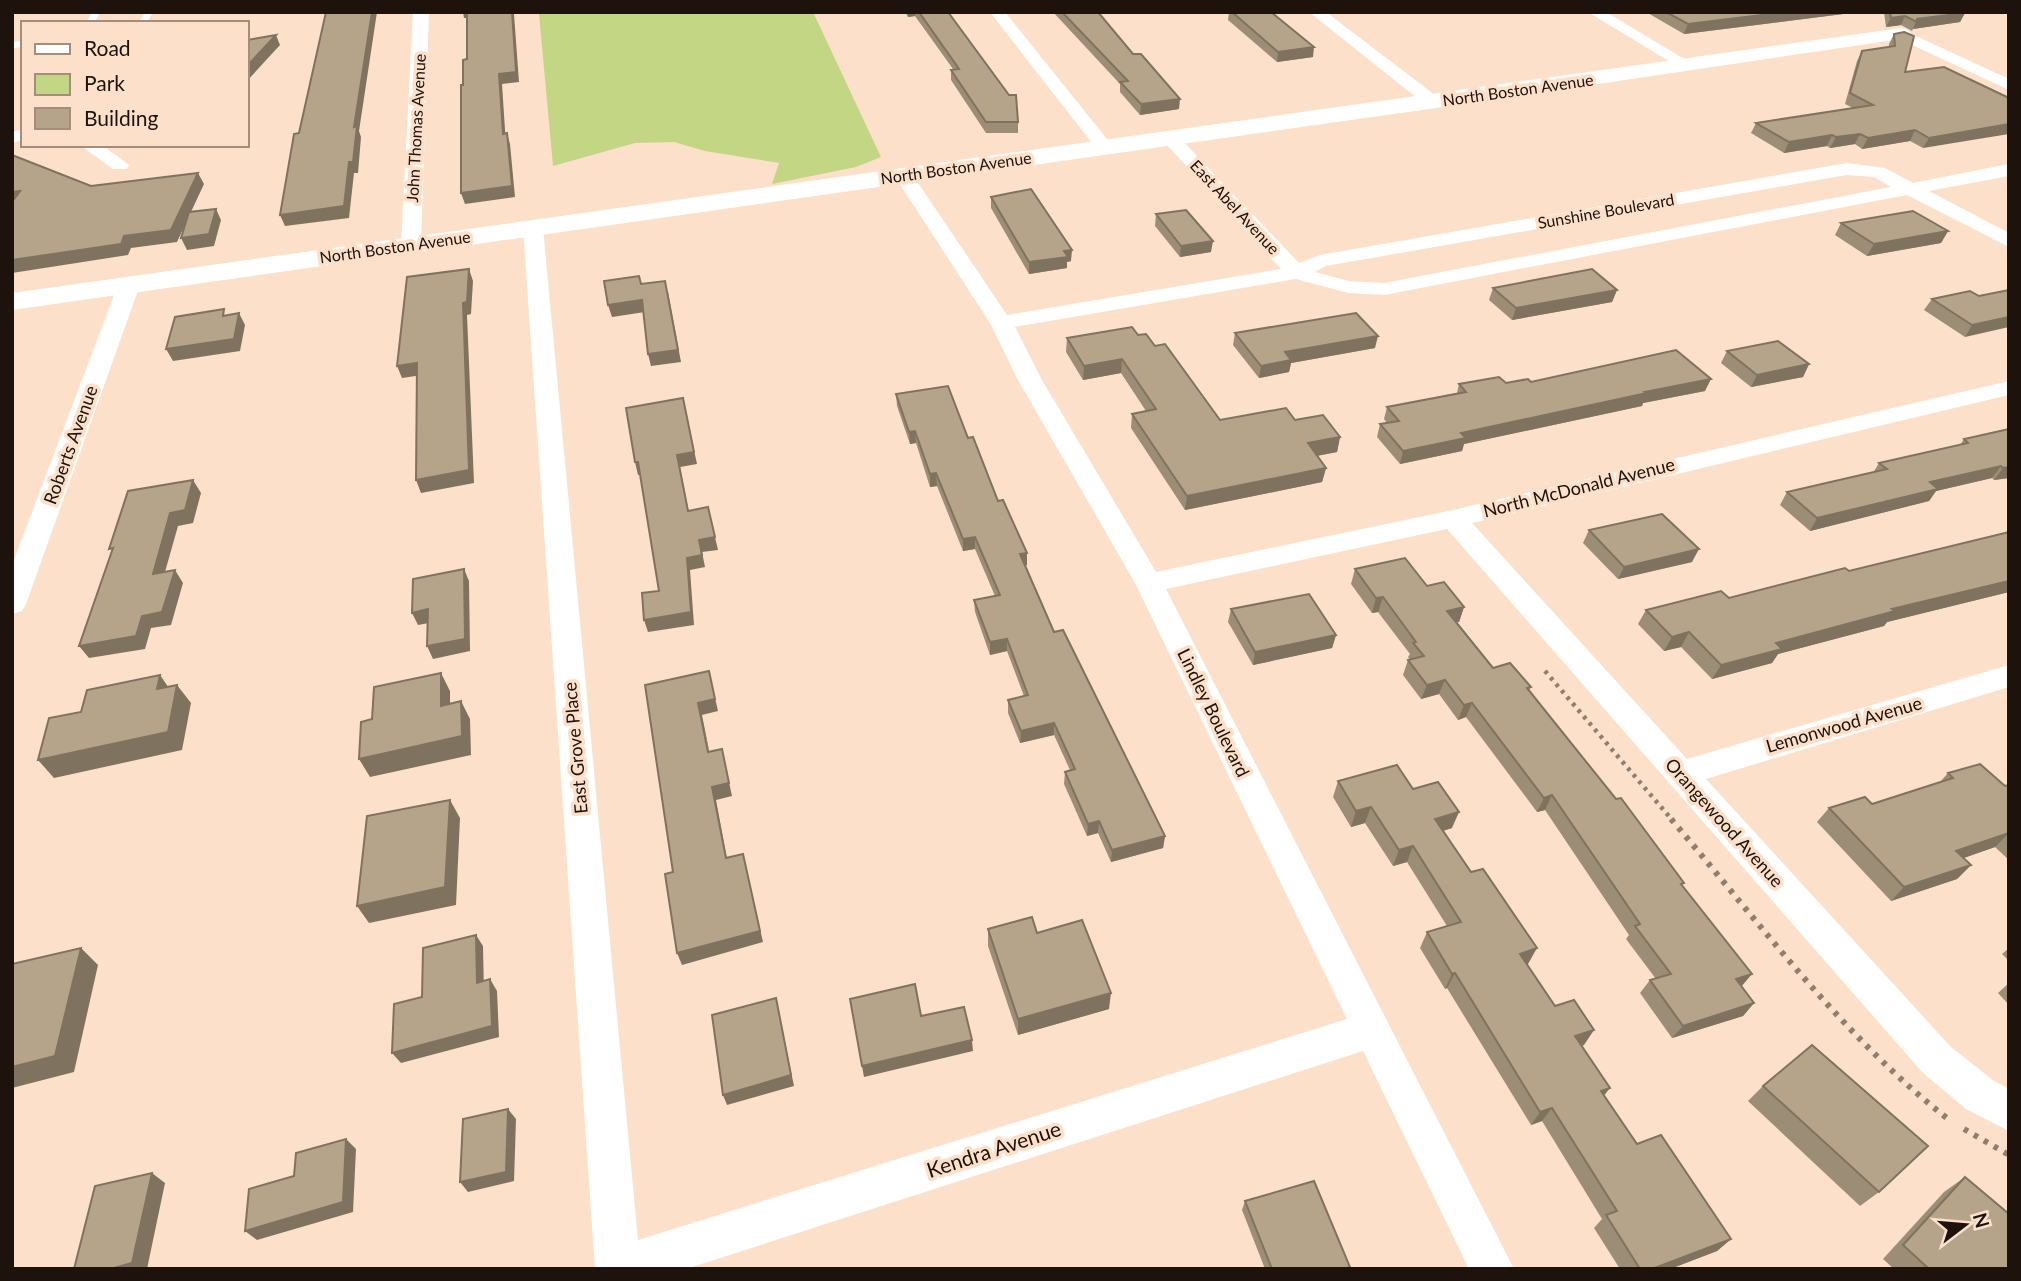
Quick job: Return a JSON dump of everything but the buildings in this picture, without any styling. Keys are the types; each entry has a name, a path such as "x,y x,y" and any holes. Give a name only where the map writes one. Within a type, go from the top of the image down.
{"street":[{"name":"John Thomas Avenue","path":"411,245 421,12"},
{"path":"997,12 1105,148"},
{"path":"1316,12 1433,102"},
{"path":"1595,12 1688,66"},
{"path":"1865,18 2009,85"},
{"name":"North Boston Avenue","path":"12,302 903,176 1173,141 1901,34"},
{"name":"East Abel Avenue","path":"1173,141 1296,273"},
{"path":"92,147 120,165"},
{"name":"Sunshine Boulevard","path":"1000,323 1296,273 1320,261 1331,259 1847,169 1878,172 1915,189"},
{"name":"Sunshine Boulevard","path":"1296,273 1348,287 1384,289 2009,170"},
{"name":"Lindley Boulevard","path":"903,176 1000,323 1030,380 1149,583 1492,1269"},
{"path":"1915,189 2009,241"},
{"name":"East Grove Place","path":"533,228 618,1269"},
{"name":"Roberts Avenue","path":"12,604 129,285"},
{"name":"North McDonald Avenue","path":"1149,583 1453,519 2009,388"},
{"name":"Orangewood Avenue","path":"1453,519 1937,1060 1980,1095 2009,1111"},
{"name":"Lemonwood Avenue","path":"1679,774 2009,676"},
{"name":"Kendra Avenue","path":"618,1269 1371,1030"}],"path":[{"path":"1542,666 1862,1043 1934,1109 1987,1145 2009,1155"}],"green space":[{"path":"813,12 881,157 856,167 772,184 779,163 705,151 674,142 635,143 553,166 539,14"}]}
